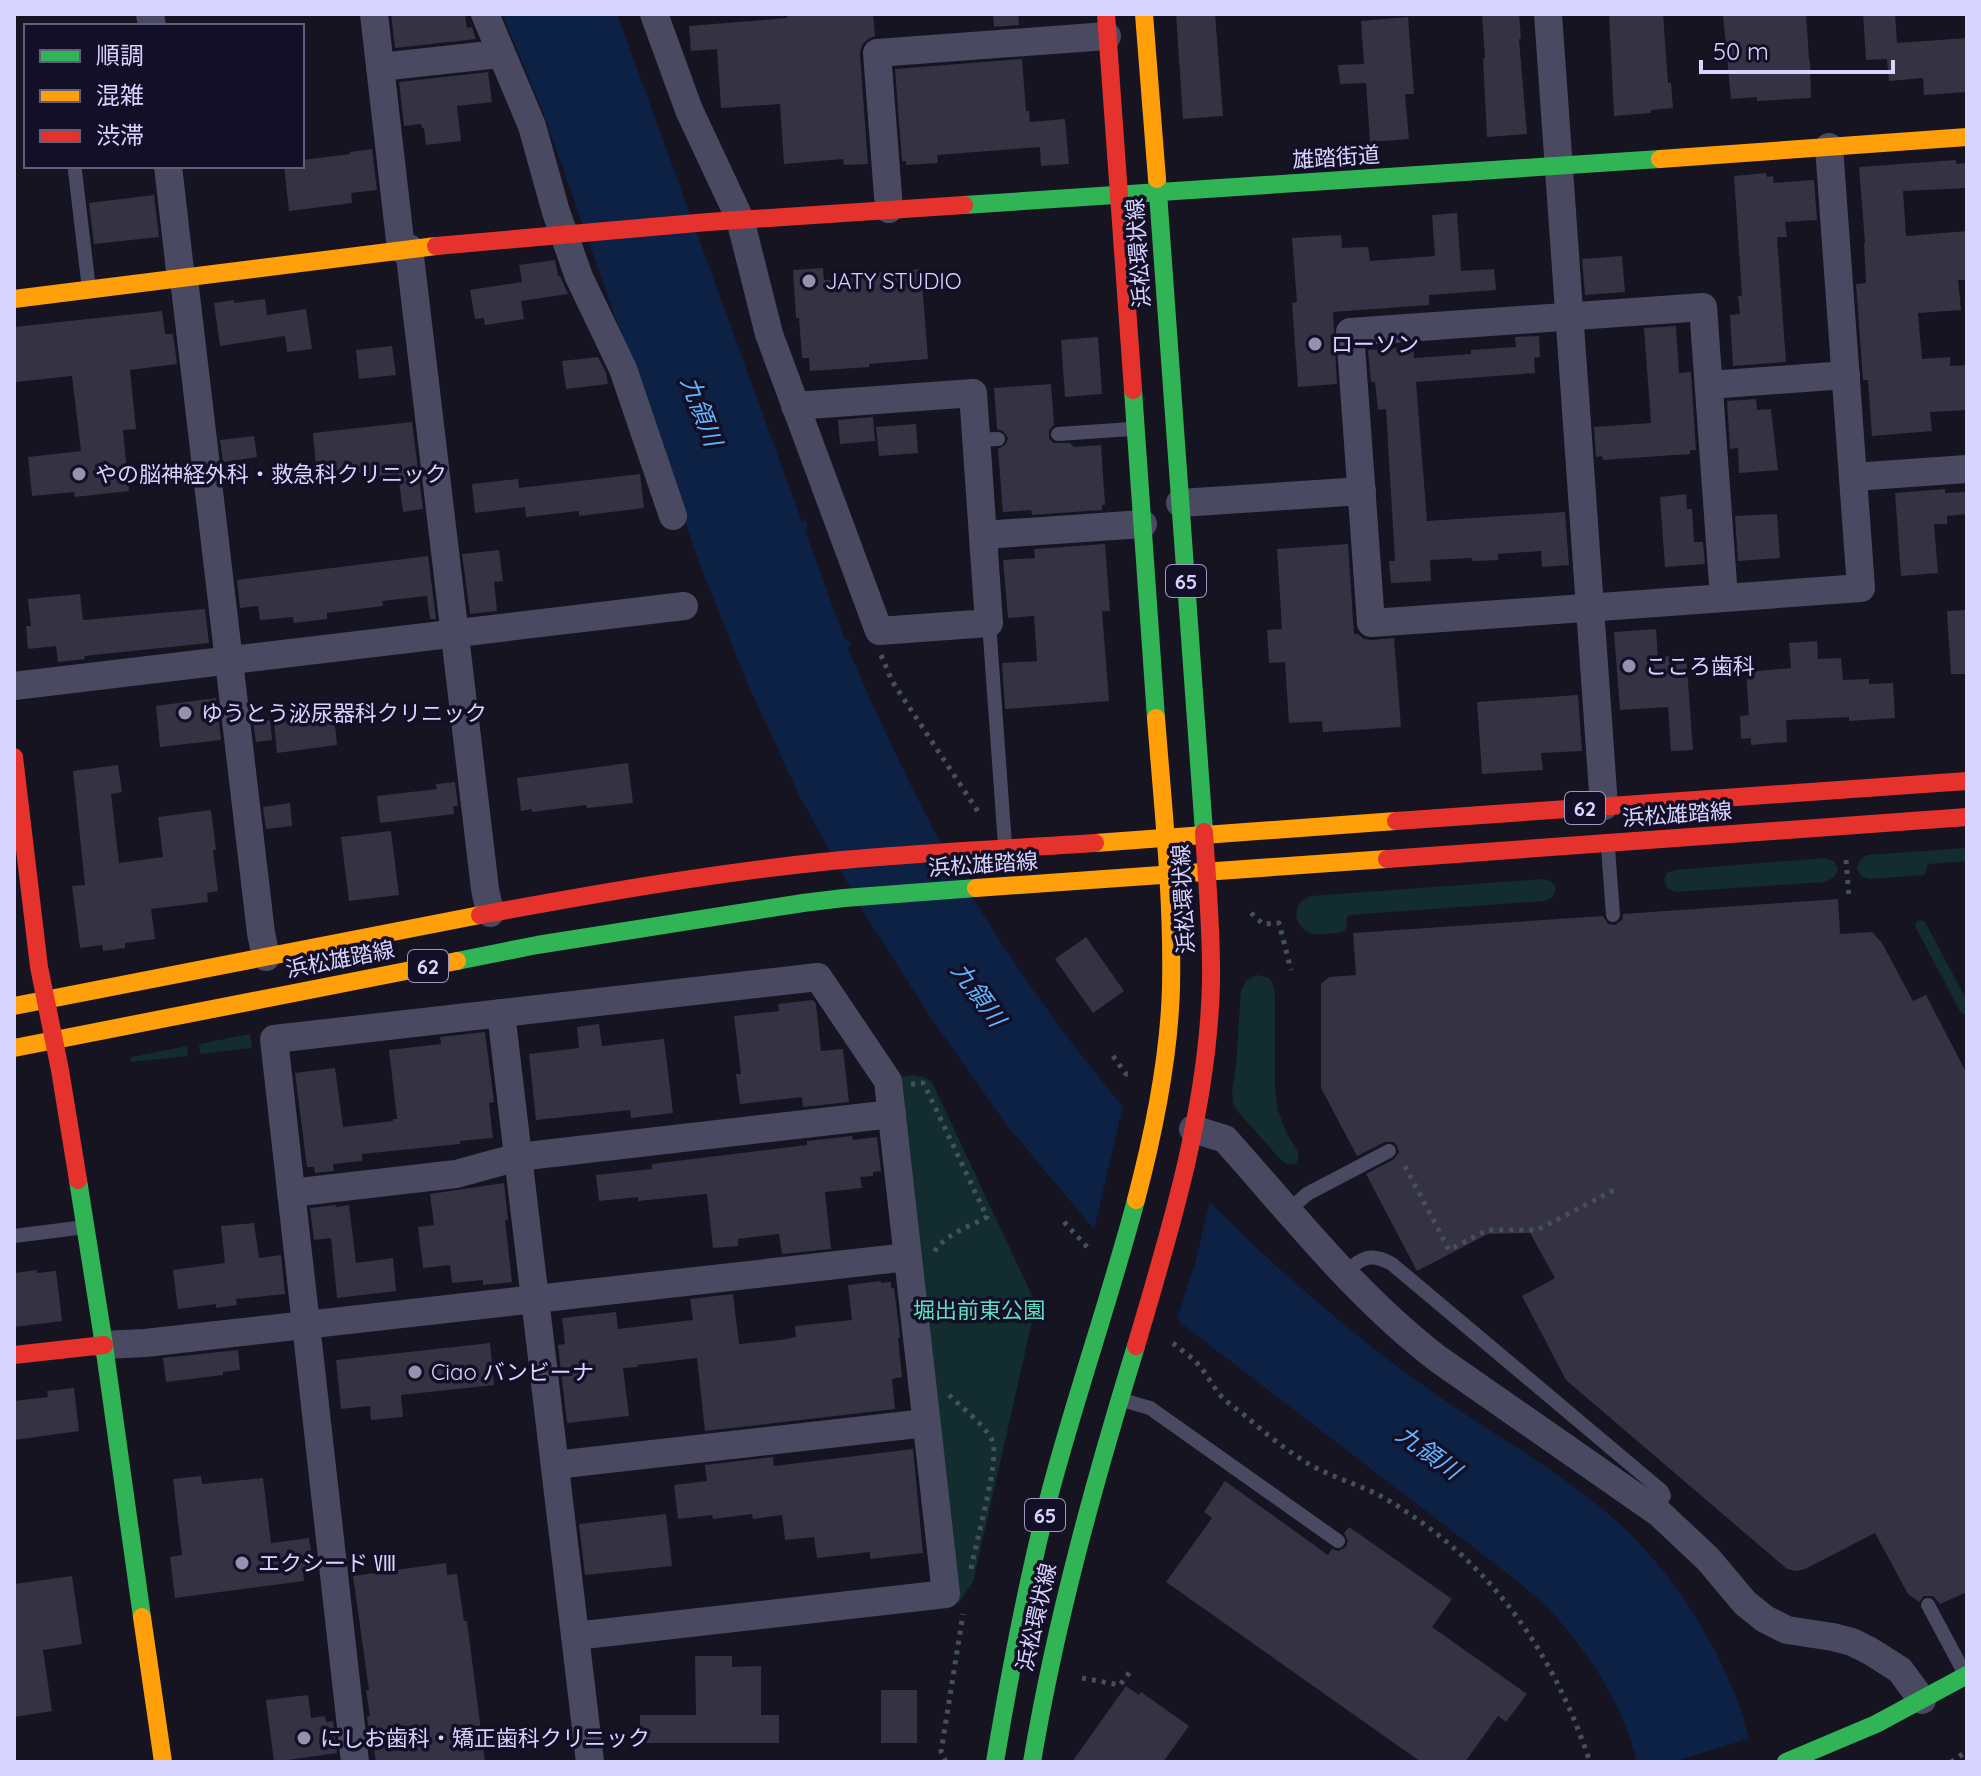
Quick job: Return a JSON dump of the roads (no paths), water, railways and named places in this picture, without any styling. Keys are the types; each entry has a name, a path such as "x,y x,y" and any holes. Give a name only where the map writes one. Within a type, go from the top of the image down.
{"main road":[{"name":"浜松環状線","path":"1032,1762 1066,1587 1174,1214 1205,1062 1209,1004 1211,932 1144,14"},
{"name":"浜松環状線","path":"995,1762 1046,1510 1116,1273 1155,1115 1171,987 1168,875 1107,25"},
{"name":"雄踏街道","path":"14,299 405,248 740,219 1967,137"},
{"path":"14,757 39,967 54,1039 104,1345 163,1762"},
{"name":"浜松雄踏線","path":"14,1006 490,913 662,883 824,862 1967,781"},
{"name":"浜松雄踏線","path":"14,1048 537,945 844,898 1967,817"},
{"path":"14,1355 104,1345"},
{"path":"1786,1762 1876,1724 1966,1676"}],"street":[{"path":"374,14 490,913"},
{"path":"485,14 532,126 579,277 623,369 673,516"},
{"path":"654,14 689,110 740,219 769,334 795,406 879,631 989,623 983,535 987,439 973,393 795,406"},
{"path":"1548,14 1604,806"},
{"path":"889,209 877,53 1107,25"},
{"path":"380,67 490,55 500,50"},
{"path":"1724,598 1703,307 1350,332 1371,623 1590,607 1724,598 1861,588 1829,147"},
{"path":"168,168 266,957"},
{"path":"1709,385 1846,375"},
{"path":"1853,477 1967,469"},
{"path":"1180,503 1362,491"},
{"path":"983,535 1143,524"},
{"path":"14,686 684,606"},
{"path":"354,1749 274,1039 818,977 888,1081 919,1258 926,1423 946,1594 575,1636"},
{"path":"501,1013 590,1762"},
{"path":"291,1193 456,1174 518,1157 890,1100"},
{"path":"1191,1139 1225,1139 1388,1318 1421,1346 1655,1510 1700,1551 1745,1603 1765,1619 1787,1630 1833,1637 1870,1651 1900,1670 1922,1700"},
{"path":"104,1345 919,1258"},
{"path":"555,1465 926,1423"}],"lane":[{"path":"75,171 89,290"},
{"path":"1058,434 1136,429"},
{"path":"989,623 1005,849"},
{"path":"1608,844 1613,915"},
{"path":"1289,1210 1307,1194 1389,1151"},
{"path":"14,1236 85,1227"},
{"path":"1345,1273 1358,1261 1369,1257 1381,1258 1392,1264 1662,1491 1664,1496 1655,1510"},
{"path":"1119,1399 1150,1408 1338,1541"},
{"path":"1928,1605 1966,1676"}],"water":[{"name":"九領川","path":"502,14 617,14 802,522 806,521 808,528 805,530 845,640 849,639 851,645 847,647 936,833 981,910 1047,1010 1121,1105 1161,1150 1288,1277 1407,1374 1576,1488 1641,1545 1681,1595 1714,1649 1739,1705 1756,1762 1637,1762 1632,1742 1606,1685 1583,1650 1548,1608 1516,1580 1182,1324 1093,1228 1009,1128 933,1021 863,911 800,797 745,678 697,557 542,109"}],"place":[{"name":"JATY STUDIO","path":"809,281"},
{"name":"ローソン","path":"1315,344"},
{"name":"やの脳神経外科・救急科クリニック","path":"79,474"},
{"name":"こころ歯科","path":"1629,666"},
{"name":"ゆうとう泌尿器科クリニック","path":"185,713"},
{"name":"Ciao バンビーナ","path":"415,1372"},
{"name":"エクシード Ⅷ","path":"242,1563"},
{"name":"にしお歯科・矯正歯科クリニック","path":"304,1738"}],"park label":[{"name":"堀出前東公園","path":"979,1310"}]}
